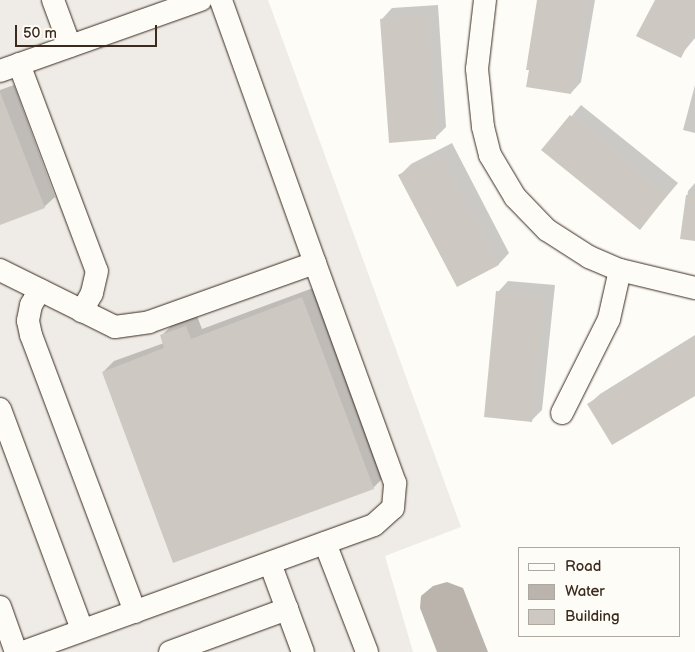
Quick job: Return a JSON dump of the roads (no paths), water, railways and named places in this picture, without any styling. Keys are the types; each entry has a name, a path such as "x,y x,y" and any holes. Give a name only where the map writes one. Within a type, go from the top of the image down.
{"street":[{"path":"53,0 70,46"},
{"path":"82,311 92,293 96,271 9,67 70,46 179,4 201,0"},
{"path":"23,652 374,525 393,508 395,484 221,0"},
{"path":"484,0 477,69 483,126 490,154 515,197 547,230 569,246 620,270 695,288"},
{"path":"0,270 115,327 149,322 315,262"},
{"path":"562,413 609,319 620,270"},
{"path":"40,290 31,305 28,322 31,335 134,612"},
{"path":"0,409 82,630"},
{"path":"325,543 367,652"},
{"path":"270,563 302,652"},
{"path":"0,607 16,652"},
{"path":"170,652 287,609"}],"water":[{"path":"447,582 463,588 488,652 437,652 420,608 421,596 433,586"}]}
